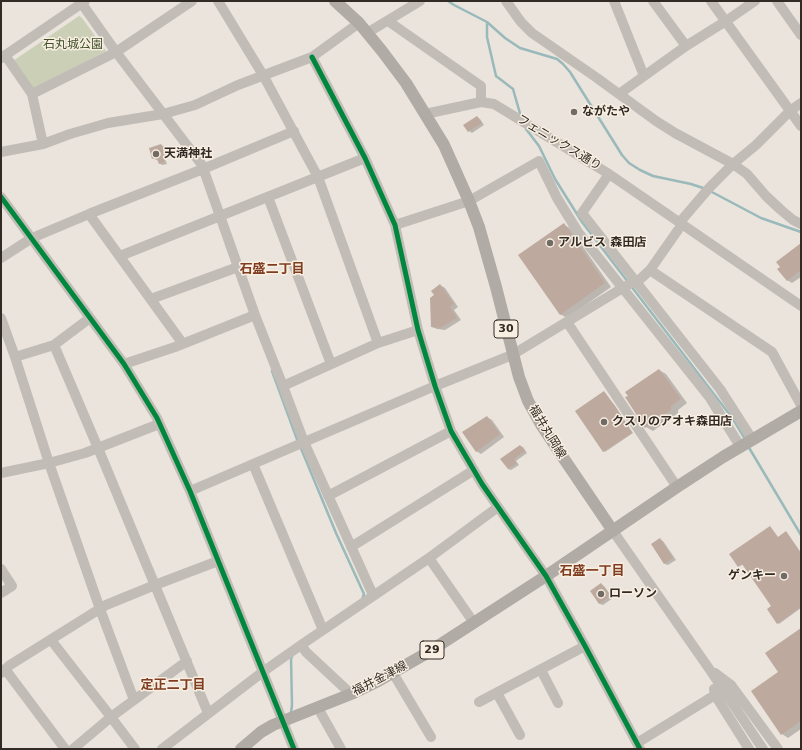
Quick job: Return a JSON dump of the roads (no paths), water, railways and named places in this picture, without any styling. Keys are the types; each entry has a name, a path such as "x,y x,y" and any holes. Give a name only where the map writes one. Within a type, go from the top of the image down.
{"main road":[{"name":"30","path":"335,1 368,33 406,83 425,114"},
{"name":"福井丸岡線","path":"425,114 444,145 470,201 496,287 512,355 528,401 560,454 613,531"},
{"path":"613,531 740,446 801,411"},
{"name":"福井金津線","path":"241,749 273,724 318,708 351,694 393,673 474,623 613,531"}],"street":[{"path":"32,94 116,52 192,1"},
{"path":"218,1 263,75 318,177 378,343"},
{"path":"368,33 420,1"},
{"path":"506,1 521,22 532,33 656,121 675,133 733,164 747,174 766,196 781,210 793,220 801,224"},
{"path":"614,1 644,76"},
{"path":"653,1 686,46"},
{"path":"711,1 801,126"},
{"path":"619,94 686,46 755,1"},
{"path":"778,1 801,35"},
{"path":"43,144 32,94 3,56 82,2 116,52 202,165 255,315 304,442 373,595"},
{"path":"388,21 481,86 481,102"},
{"path":"1,152 43,144 70,134 108,123 163,114 195,105 238,85 312,57 359,23"},
{"path":"312,57 365,158 395,225 418,330 435,386 451,431 482,484 546,576 639,746 715,695"},
{"name":"フェニックス通り","path":"425,114 481,102 494,104 609,174 679,226 801,306"},
{"path":"190,491 435,386 512,355 629,285 650,270 679,226 710,187 733,164 756,145 790,111 801,103"},
{"path":"1,258 32,238 89,214 203,170 294,131"},
{"path":"120,256 365,158"},
{"path":"395,225 470,201 538,161 556,198 578,232 629,285 720,389 752,440"},
{"path":"609,174 582,213 629,285 710,398 740,446"},
{"path":"1,196 124,364 159,424 190,491 264,671 294,749"},
{"path":"268,197 331,364"},
{"path":"89,214 183,344"},
{"path":"151,299 238,267"},
{"path":"650,270 772,352 801,405"},
{"path":"124,364 183,344 255,315"},
{"path":"1,318 49,463 100,609 134,700"},
{"path":"15,357 54,345 90,318"},
{"path":"567,322 677,487"},
{"path":"283,386 378,343 418,330"},
{"path":"54,345 208,713"},
{"path":"1,473 49,463 85,453 159,424"},
{"path":"328,496 451,431"},
{"path":"253,464 323,630"},
{"path":"351,547 474,470"},
{"path":"162,749 264,671 429,558 498,507"},
{"path":"613,531 763,749"},
{"path":"429,558 474,623"},
{"path":"66,749 3,671 10,665 106,605 218,561"},
{"path":"1,569 12,586 1,593"},
{"path":"51,640 135,749"},
{"path":"301,645 306,652 351,694"},
{"path":"479,702 585,646"},
{"path":"73,749 111,717 187,661"},
{"path":"541,670 558,703"},
{"path":"710,670 715,695 749,749"},
{"path":"710,670 731,685 778,749"},
{"path":"393,673 431,737"},
{"path":"497,693 520,735"},
{"path":"318,708 341,749"}],"waterway":[{"path":"448,1 487,22 505,38 520,48 557,59 563,64 570,72 622,155 629,163 653,176 691,184 706,189"},
{"path":"487,22 487,37 496,76 513,89 521,117"},
{"path":"526,129 539,146 555,179 582,222 628,282"},
{"path":"710,191 761,218 801,232"},
{"path":"631,286 733,419 745,439"},
{"path":"272,371 298,442"},
{"path":"300,446 336,533 364,594 362,600"},
{"path":"748,446 801,535"},
{"path":"291,713 292,657"}],"place":[{"name":"ながたや","path":"574,112"},
{"name":"天満神社","path":"156,154"},
{"name":"アルビス 森田店","path":"550,243"},
{"name":"クスリのアオキ森田店","path":"604,422"},
{"name":"ゲンキー","path":"784,576"},
{"name":"ローソン","path":"601,594"}],"district":[{"name":"石盛二丁目","path":"272,270"},
{"name":"石盛一丁目","path":"592,572"},
{"name":"定正二丁目","path":"173,686"}],"park label":[{"name":"石丸城公園","path":"73,45"}]}
